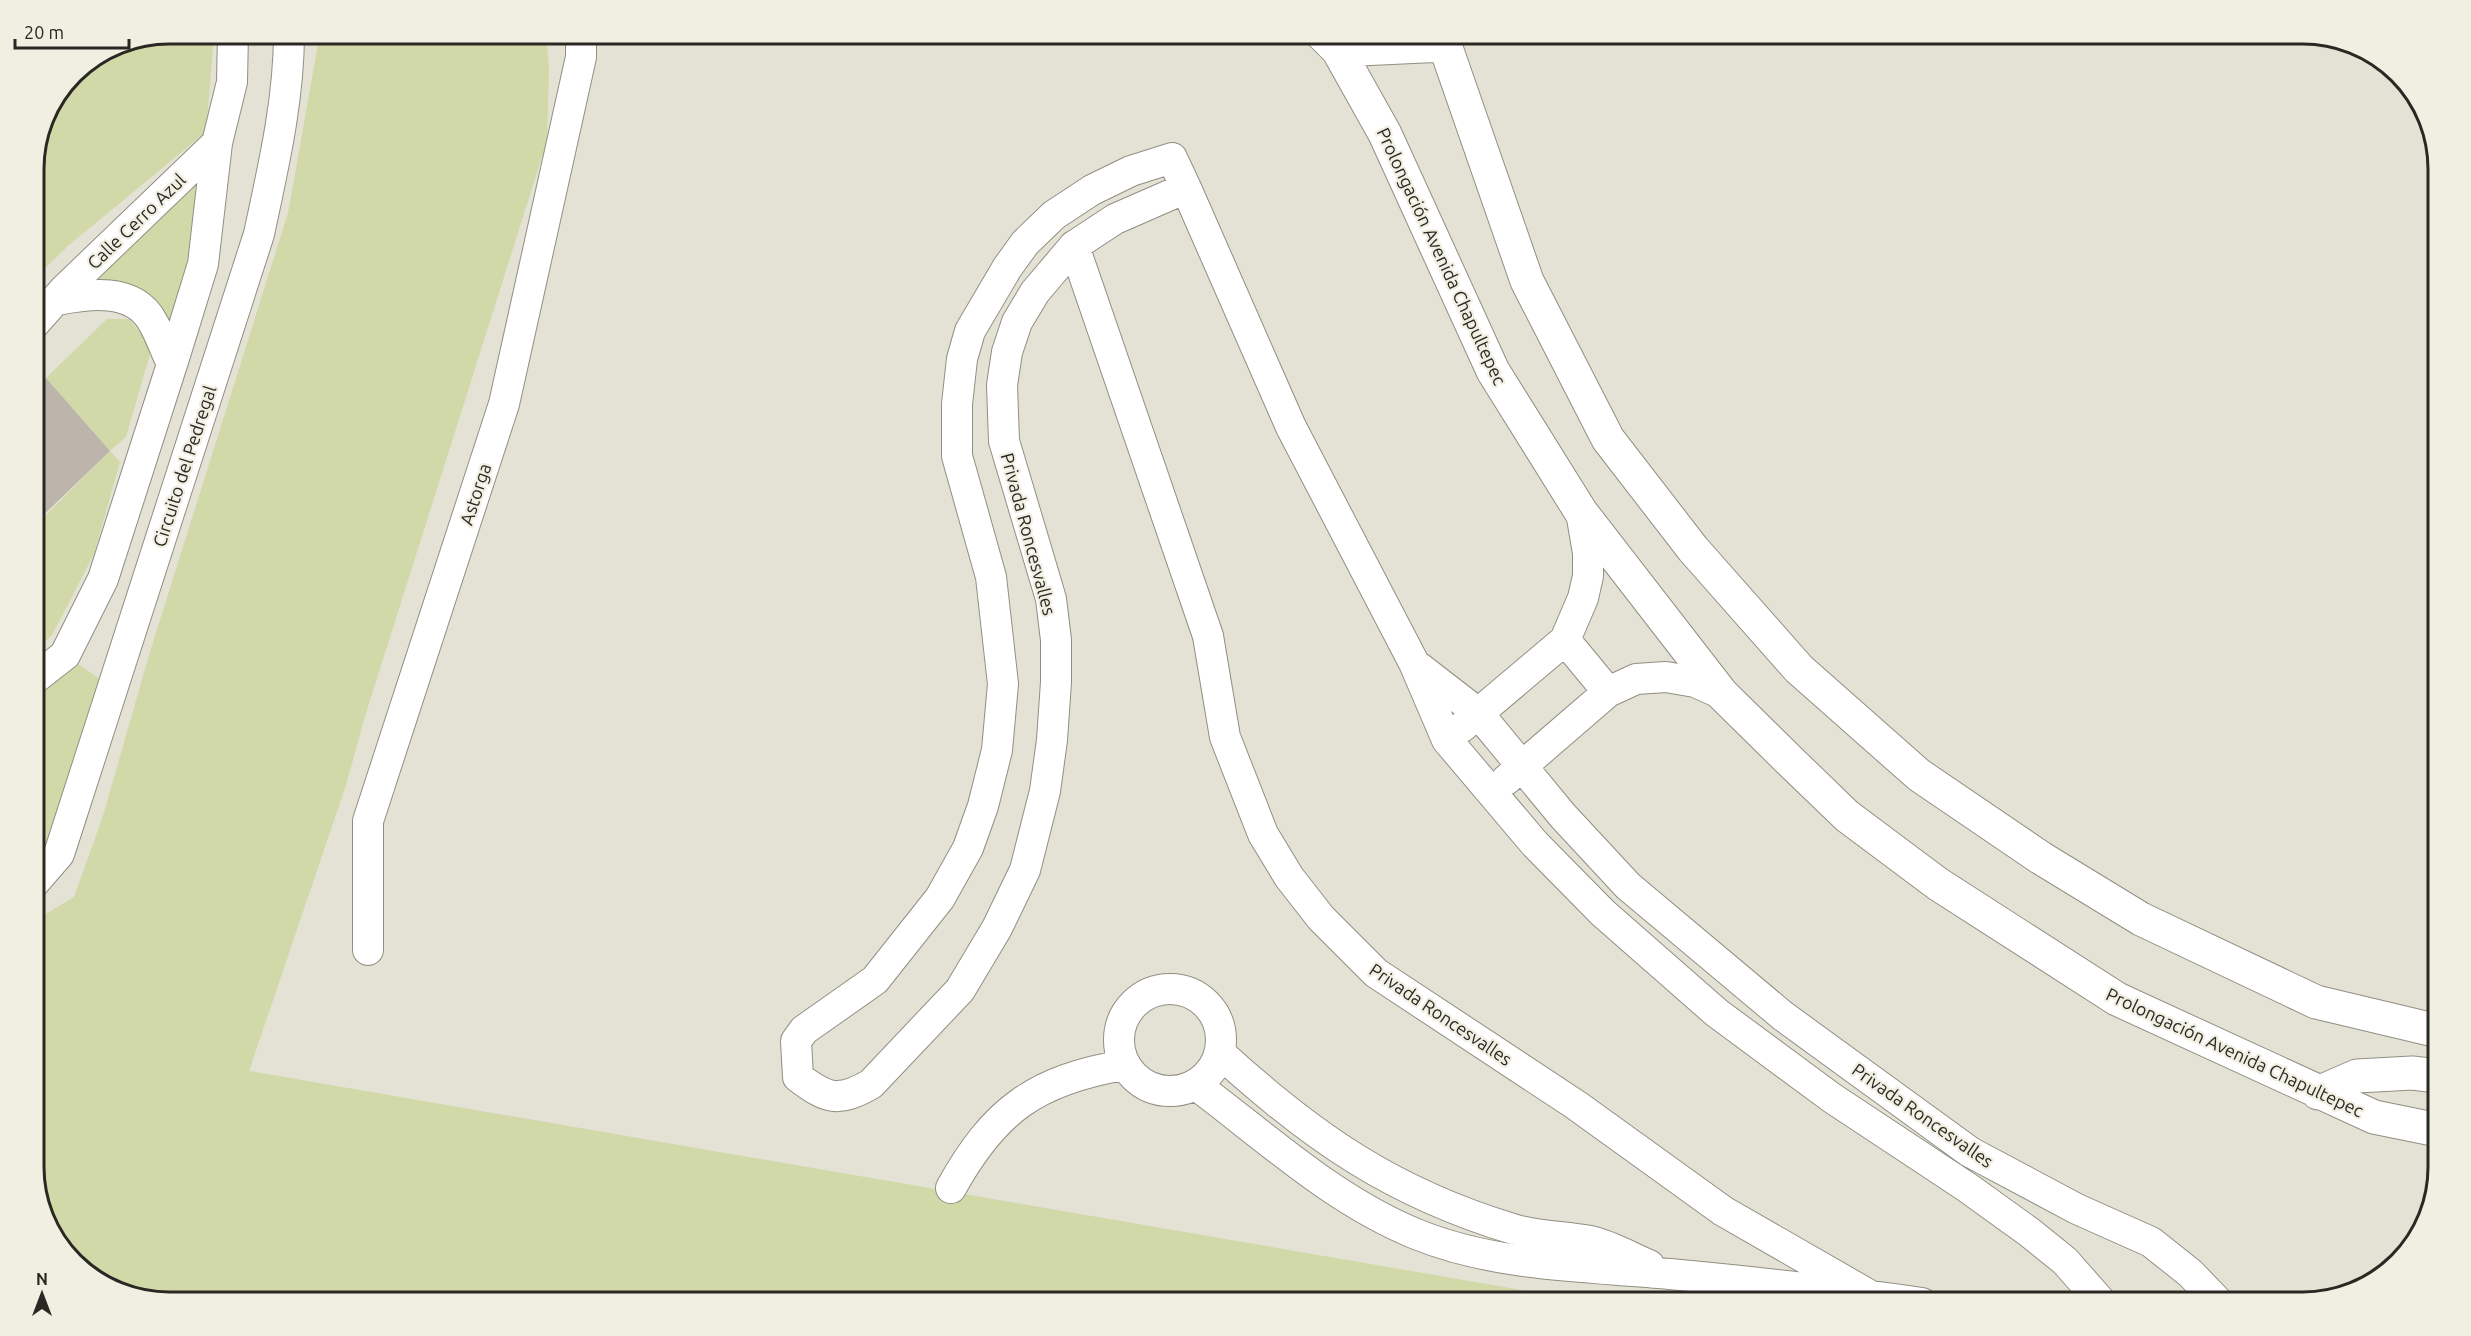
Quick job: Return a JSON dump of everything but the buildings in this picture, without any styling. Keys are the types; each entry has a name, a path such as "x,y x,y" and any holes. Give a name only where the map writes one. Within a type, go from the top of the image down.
{"street":[{"path":"44,671 65,655 103,579 203,264 218,143 232,82 233,44"},
{"name":"Circuito del Pedregal","path":"44,872 59,855 259,234 278,139 289,65 289,44"},
{"name":"Astorga","path":"368,950 368,821 504,404 581,57 581,44"},
{"name":"Prolongación Avenida Chapultepec","path":"1332,44 1385,134 1493,371 1581,512 1722,694 1846,816 1938,884 2117,999 2374,1117 2428,1128"},
{"path":"1444,44 1527,281 1608,439 1693,549 1799,669 1919,774 2041,858 2141,919 2316,1002 2428,1029"},
{"name":"Calle Cerro Azul","path":"44,313 218,143"},
{"name":"Privada Roncesvalles","path":"1186,188 1115,219 1074,246 1035,292 1017,322 1006,352 1002,385 1004,441 1051,599 1056,640 1056,682 1051,750 1045,791 1025,870 997,928 960,990 871,1084 856,1093 836,1097 820,1094 798,1077 796,1041 804,1030 875,980 940,898 968,848 984,806 997,750 1003,684 991,577 957,456 957,404 962,359 970,332 1007,268 1026,243 1054,215 1092,190 1131,171 1172,158 1186,188 1291,427 1414,663 1447,740 1535,844 1603,913 1717,1012 1832,1098 2029,1232 2065,1261 2092,1292"},
{"name":"Privada Roncesvalles","path":"1074,246 1208,636 1225,737 1263,834 1289,877 1321,918 1376,973 1576,1105 1724,1211 1864,1292"},
{"name":"Calle Cerro Azul","path":"61,294 107,295 128,299 151,318 172,364"},
{"path":"1447,740 1565,640 1583,598 1588,576 1588,553 1581,512"},
{"path":"1565,640 1608,692"},
{"name":"Privada Roncesvalles","path":"1414,663 1478,713 1563,816 1628,886 1783,1016 1970,1152 2077,1209 2151,1242 2208,1292"},
{"path":"1492,793 1608,692 1636,679 1666,677 1695,682 1722,694"},
{"path":"1172,989 1190,993 1205,1003 1216,1018 1221,1035 1220,1053 1211,1071 1196,1085 1176,1092 1155,1090 1137,1080 1124,1065 1118,1047 1119,1029 1126,1012 1138,999 1154,991 1172,989"},
{"name":"Privada Roncesvalles","path":"1220,1053 1289,1113 1341,1152 1389,1180 1464,1213 1516,1230 1592,1241 1668,1274"},
{"path":"951,1188 969,1156 992,1127 1020,1103 1052,1084 1087,1071 1124,1065"},
{"path":"2318,1093 2357,1076 2412,1073 2428,1075"},
{"name":"Privada Roncesvalles","path":"1196,1085 1320,1181 1416,1234 1472,1251 1548,1265 1668,1274 1834,1292"}],"green space":[{"path":"168,44 213,44 206,132 69,245 44,269 45,152 56,113 69,92 92,69 106,60 136,48"},
{"path":"318,44 547,44 549,67 547,141 366,713 346,785 249,1071 1533,1292 168,1292 136,1288 121,1283 86,1262 74,1250 56,1223 50,1208 44,1176 44,915 74,897 103,816 149,655 288,213"},
{"path":"216,145 172,353 156,316 80,295"},
{"path":"107,319 129,319 146,340 150,354 126,437 110,451 46,378"},
{"path":"110,451 120,462 94,554 52,635 44,642 44,517"},
{"path":"65,655 113,688 44,857 44,671"}]}
